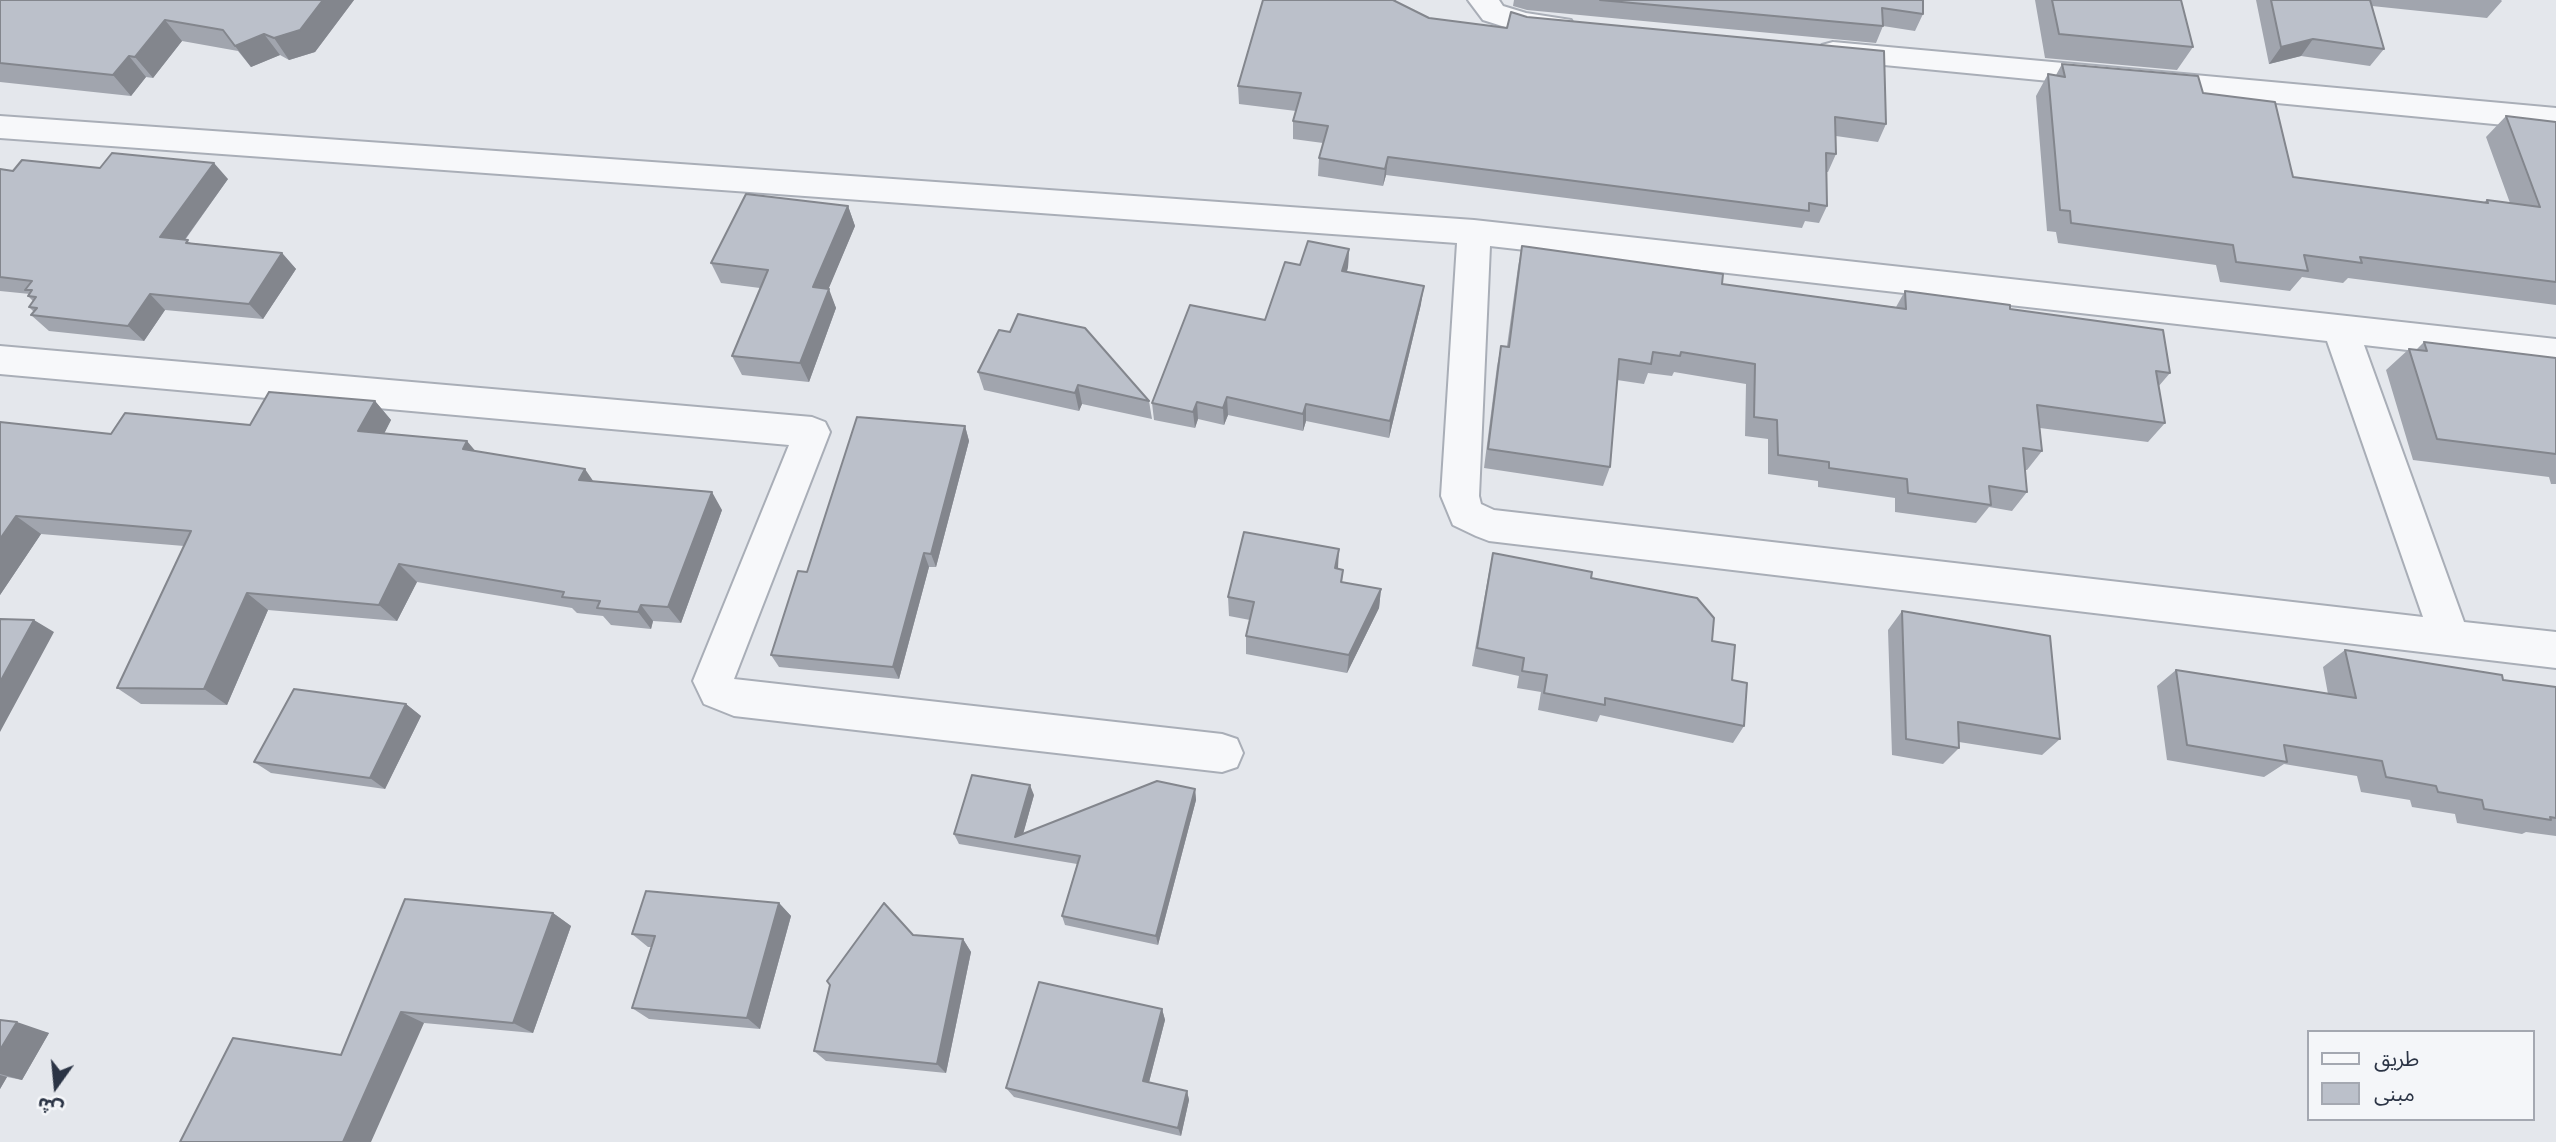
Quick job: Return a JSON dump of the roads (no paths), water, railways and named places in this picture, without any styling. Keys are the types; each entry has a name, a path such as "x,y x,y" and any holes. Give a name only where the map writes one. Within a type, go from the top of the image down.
{"street":[{"path":"1483,0 1493,13 1524,23 1592,30"},
{"path":"1799,49 2556,119"},
{"path":"0,127 1474,232 2556,353"},
{"path":"1474,232 1461,496 1466,513 1489,525 2556,650"},
{"path":"2341,330 2450,638"},
{"path":"0,360 811,432 713,681 718,691 734,698 1222,753"}]}
